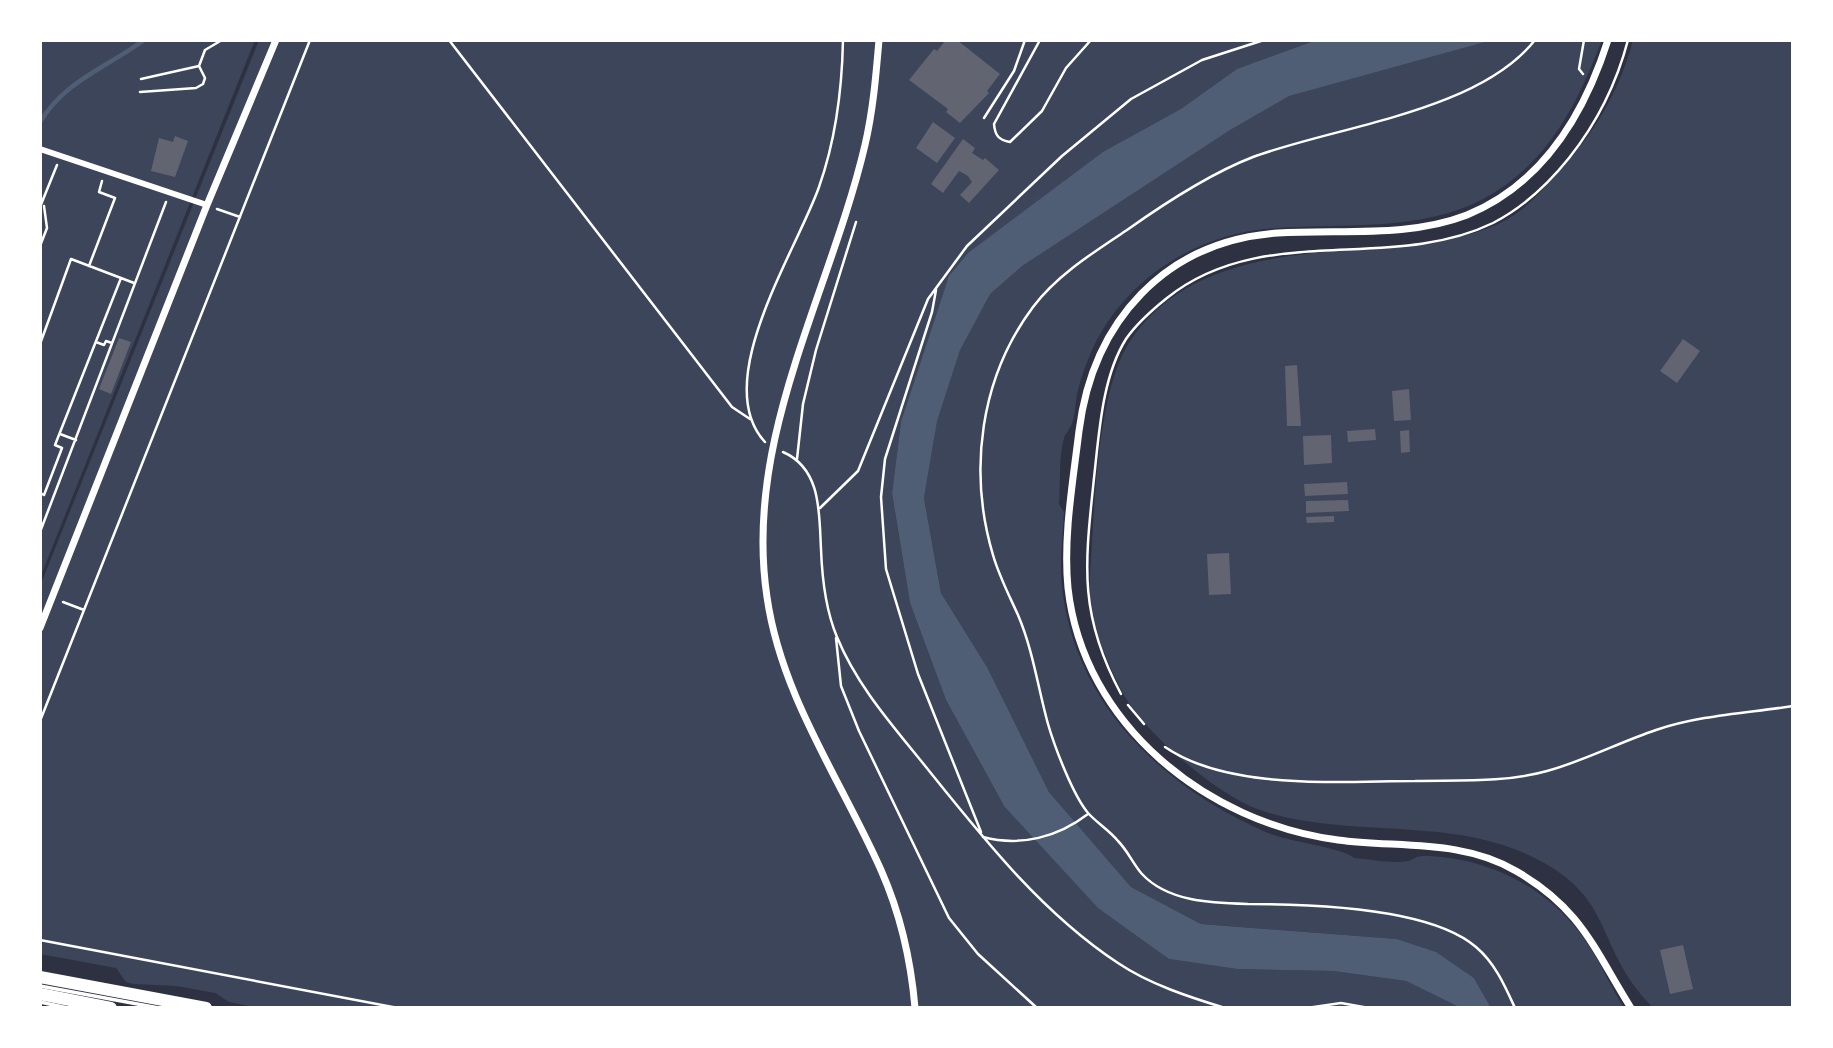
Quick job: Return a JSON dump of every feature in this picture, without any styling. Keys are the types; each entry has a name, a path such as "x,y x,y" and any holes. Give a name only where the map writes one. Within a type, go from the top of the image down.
{"highway":[{"path":"40,977 206,1008"},
{"path":"40,994 111,1008"}],"street":[{"path":"40,628 207,205 276,40"},
{"path":"879,40 864,146 801,340 772,448 763,540 766,597 782,662 811,732 882,873 904,936 915,1008"},
{"path":"1608,40 1583,104 1556,149 1507,193 1468,215 1397,229 1249,236 1195,255 1146,287 1115,327 1088,382 1075,470 1068,584 1073,618 1092,676 1122,722 1149,751 1183,778 1223,803 1275,827 1337,840 1464,851 1512,868 1549,892 1583,927 1632,1008"},
{"path":"40,149 207,205"}],"lane":[{"path":"40,986 159,1008"},
{"path":"40,1002 68,1008"}],"path":[{"path":"140,92 196,88 205,78 199,66 205,50 222,40"},
{"path":"40,721 310,40"},
{"path":"449,40 732,407 750,419 763,441 797,460 814,485 820,509 825,591 836,635 841,686 859,731 949,918 978,954 1037,1008"},
{"path":"750,419 747,373 755,335 825,165 836,131 843,40"},
{"path":"984,118 1014,71 1026,40"},
{"path":"1041,40 995,124 995,134 1001,140 1010,142 1042,111 1066,68 1091,40"},
{"path":"820,509 858,471 916,324 936,287 967,246 1062,156 1131,99 1202,60 1264,40"},
{"path":"1515,1008 1489,959 1464,937 1446,927 1416,919 1367,912 1288,905 1217,903 1179,896 1155,885 1140,872 1116,838 1088,814 1049,727 1029,646 993,555 985,519 980,445 984,411 1013,338 1034,305 1064,275 1156,209 1252,158 1451,97 1523,55 1535,40"},
{"path":"1149,730 1124,699 1103,657 1089,618 1086,579 1098,439 1117,359 1127,339 1149,313 1175,292 1222,266 1269,255 1436,240 1493,223 1524,202 1548,181 1579,144 1606,98 1628,40"},
{"path":"141,79 199,66"},
{"path":"40,246 47,228 42,206 61,156"},
{"path":"89,266 115,198 99,192 106,171"},
{"path":"40,532 170,192"},
{"path":"207,205 240,217"},
{"path":"40,344 71,260 135,284"},
{"path":"40,493 44,495 62,448 55,445 121,278"},
{"path":"936,287 932,312 886,459 881,497 886,569 918,674 983,837"},
{"path":"96,342 104,345 106,341 112,343"},
{"path":"60,434 76,440"},
{"path":"47,486 57,490"},
{"path":"63,602 84,610"},
{"path":"836,635 855,674 878,708 983,837 1041,898 1119,964 1147,980 1225,1008"},
{"path":"1163,745 1194,762 1263,778 1345,783 1470,781 1515,778 1548,771 1629,739 1688,721 1793,706"},
{"path":"983,837 1006,841 1042,838 1088,814"},
{"path":"40,940 398,1008"},
{"path":"1307,1008 1341,1003 1370,1008"}],"shaded area":[{"path":"40,40 255,40 40,578"},
{"path":"259,40 1602,40 1582,87 1558,130 1526,168 1485,198 1461,209 1410,221 1277,228 1219,239 1191,250 1142,283 1121,304 1104,328 1085,368 1073,422 1063,443 1059,504 1064,512 1062,587 1070,630 1085,669 1105,705 1131,737 1161,767 1230,814 1277,836 1339,851 1354,858 1395,862 1420,856 1470,862 1516,879 1556,907 1573,924 1592,951 1624,1008 1491,1008 1474,978 1435,952 1397,939 1201,924 1131,887 1049,792 987,667 941,593 924,498 935,432 901,422 892,493 910,603 946,700 1004,806 1169,959 1237,969 1333,971 1406,981 1461,1008 259,1008 229,1002 215,993 176,986 133,984 126,982 116,968 40,954 40,586"},
{"path":"1317,40 1492,40 1289,96 1230,130 1022,266 990,294 960,350 937,421 924,498 941,593 987,667 1049,792 1131,887 1201,924 1397,939 1436,952 1474,978 1491,1008 1461,1008 1406,981 1333,971 1237,969 1169,959 1098,908 1004,806 946,700 910,603 892,493 901,422 949,276 968,253 1103,152 1181,109 1237,69"},
{"path":"1633,40 1793,40 1793,1008 1653,1008 1632,983 1598,917 1580,890 1546,864 1519,851 1492,842 1436,832 1298,820 1246,804 1226,793 1166,745 1135,711 1106,658 1091,609 1095,495 1106,410 1120,360 1130,341 1157,309 1190,286 1226,271 1265,260 1447,239 1477,232 1506,220 1538,194 1578,150 1615,90"}],"building":[{"path":"946,40 957,40 1000,74 987,91 989,93 960,123 946,112 948,109 909,80 934,49 937,51"},
{"path":"933,122 955,138 937,163 916,148"},
{"path":"175,136 188,141 175,177 151,171 159,138 173,142"},
{"path":"963,139 975,148 972,153 983,160 985,158 999,170 969,203 960,195 972,182 959,171 943,193 931,184"},
{"path":"119,338 131,342 111,394 99,389"},
{"path":"1683,339 1700,351 1677,383 1660,371"},
{"path":"1297,365 1301,426 1287,426 1285,366"},
{"path":"1409,389 1411,420 1394,421 1392,391"},
{"path":"1375,429 1376,440 1348,442 1347,431"},
{"path":"1409,430 1410,452 1401,453 1400,431"},
{"path":"1331,435 1332,463 1304,465 1303,436"},
{"path":"1347,482 1348,494 1305,496 1304,484"},
{"path":"1348,500 1349,511 1306,513 1306,501"},
{"path":"1334,516 1334,522 1307,523 1306,517"},
{"path":"1229,553 1231,594 1209,595 1207,554"},
{"path":"1683,945 1693,989 1670,994 1660,950"}],"waterway":[{"path":"40,122 50,108 74,85 144,40"}]}
